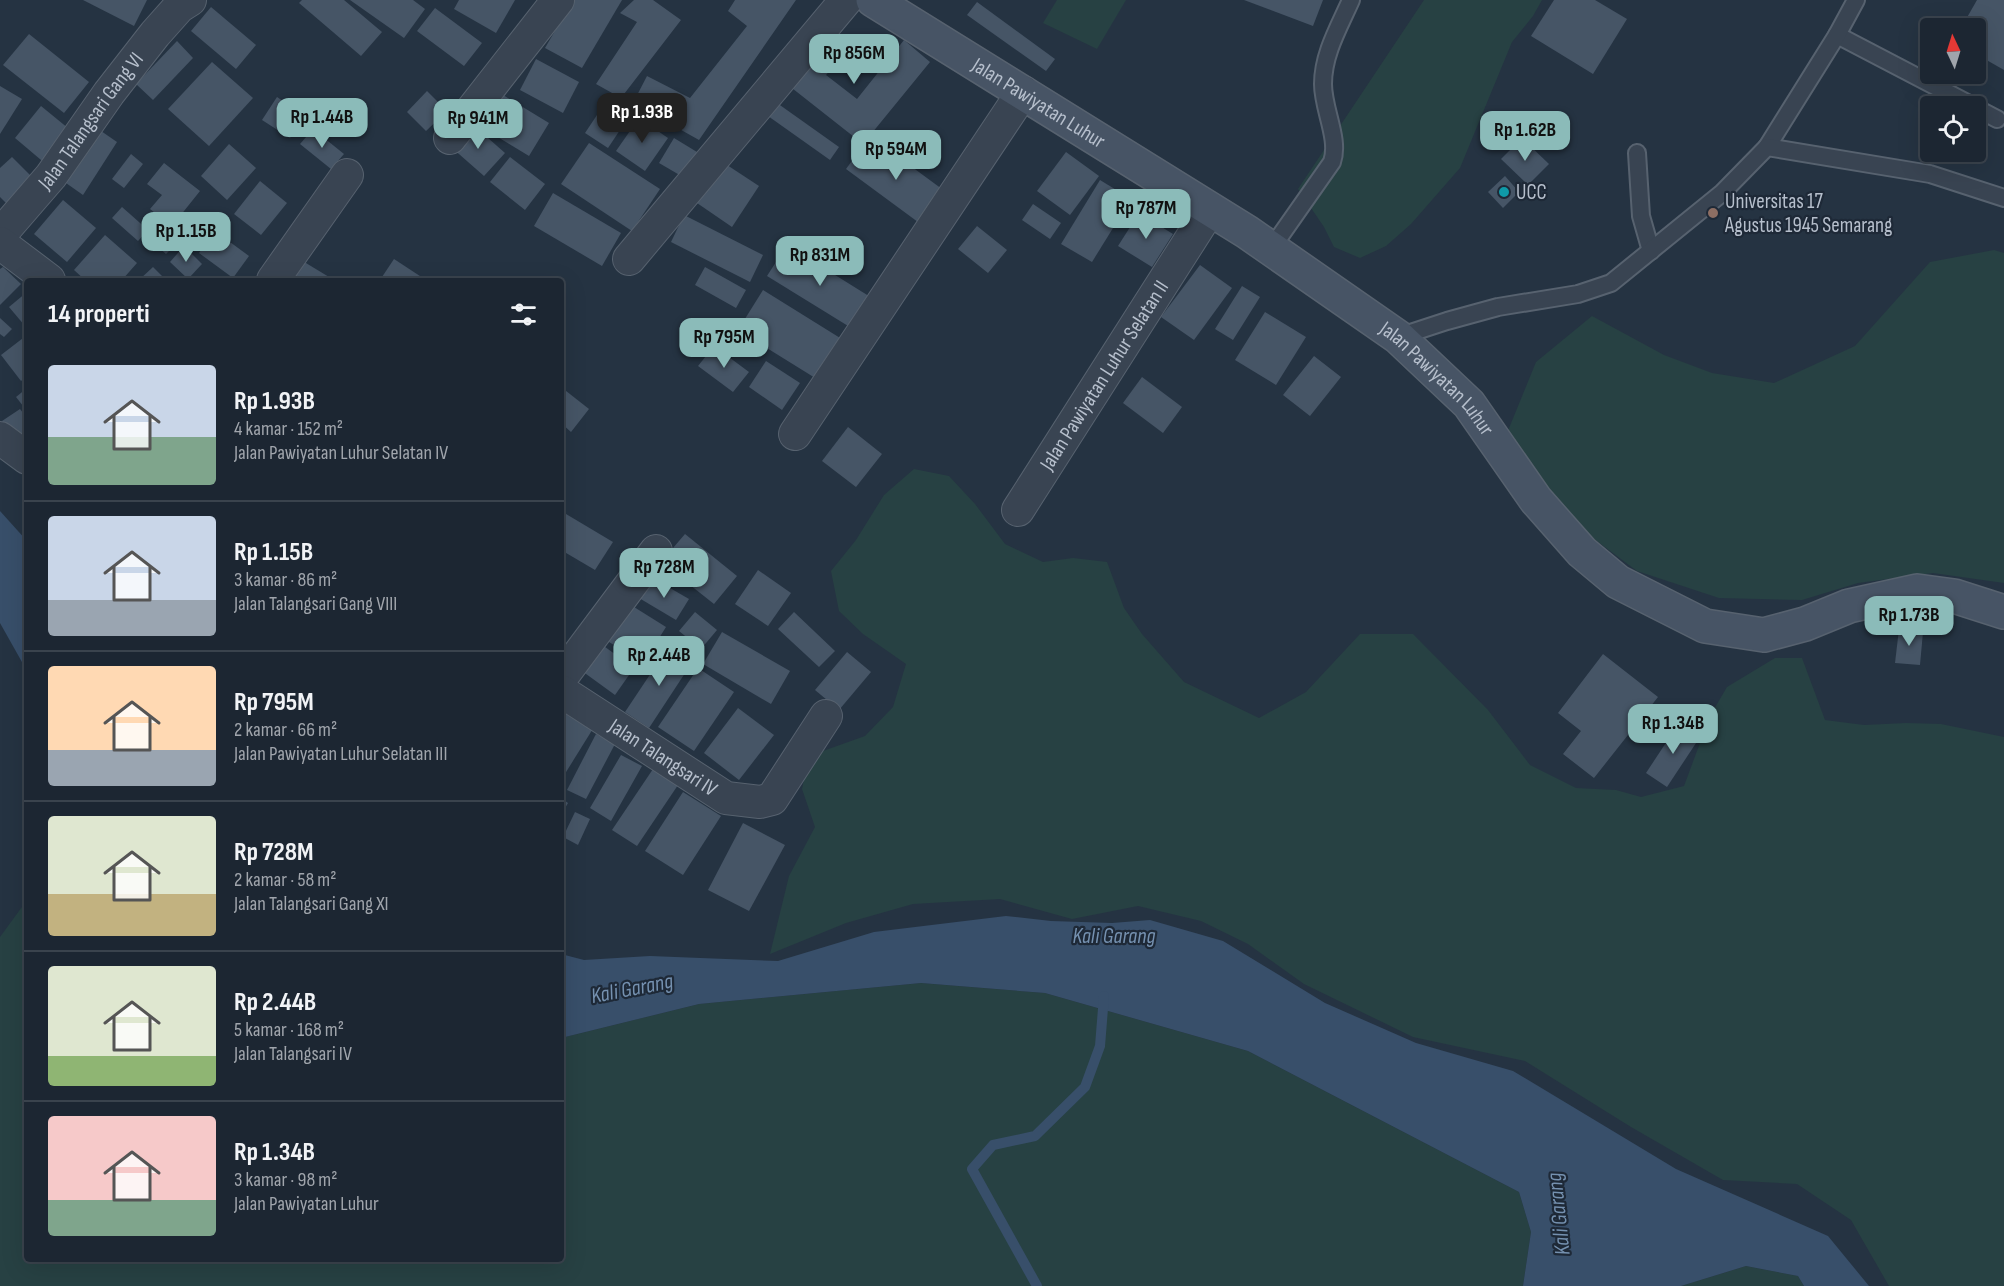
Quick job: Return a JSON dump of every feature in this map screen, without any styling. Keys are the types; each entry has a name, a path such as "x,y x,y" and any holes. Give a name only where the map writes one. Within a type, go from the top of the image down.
{"main road":[{"name":"Jalan Pawiyatan Luhur","path":"873,0 1247,232 1398,337 1469,404 1536,500 1582,552 1618,582 1705,627 1764,635 1805,624 1849,606 1917,591 1954,596 2004,612"}],"street":[{"path":"450,138 558,0"},
{"path":"629,259 846,0"},
{"name":"Jalan Talangsari Gang VI","path":"0,235 51,176 109,93 155,34 184,3"},
{"path":"795,434 1023,92"},
{"path":"274,278 347,175"},
{"name":"Jalan Pawiyatan Luhur Selatan II","path":"1018,510 1210,209"},
{"path":"0,243 46,278"},
{"path":"0,438 24,456"},
{"path":"564,674 656,551"},
{"name":"Jalan Talangsari IV","path":"564,693 726,798 760,802 772,799 826,716"}],"lane":[{"path":"1271,249 1332,162 1336,152 1325,105 1323,84 1326,58 1351,0"},
{"path":"1398,337 1498,308 1578,294 1611,283 1722,193 1767,147 1856,0"},
{"path":"1837,34 1953,96"},
{"path":"1986,113 1997,119"},
{"path":"1767,147 1930,174 2004,198"},
{"path":"1637,153 1641,216 1651,251"}],"green space":[{"path":"1057,0 1126,0 1097,49 1043,23"},
{"path":"1424,0 1542,0 1533,16 1512,42 1460,168 1411,224 1386,246 1360,258 1334,247 1324,227 1298,189"},
{"path":"1994,250 2004,253 2004,583 1933,573 1858,583 1802,600 1719,598 1637,571 1546,503 1505,438 1536,362 1592,316 1664,355 1712,373 1774,383 1855,346 1930,262"},
{"path":"914,469 949,476 975,504 1005,544 1043,562 1073,558 1107,562 1124,608 1142,634 1184,682 1259,718 1306,692 1360,634 1413,634 1488,710 1530,765 1576,788 1616,790 1641,797 1684,786 1710,716 1727,687 1775,658 1802,658 1825,720 1864,725 1941,724 2004,737 2004,1286 1889,1286 1851,1220 1797,1184 1723,1180 1631,1127 1525,1061 1413,1037 1304,984 1248,944 1201,921 1138,906 1072,919 1000,899 913,904 846,923 770,954 789,876 815,827 802,789 809,756 865,736 893,707 906,664 863,634 839,611 831,571 856,540 884,495"},
{"path":"24,904 24,1262 564,1262 564,1037 699,1004 921,983 1045,993 1248,1051 1519,1192 1531,1232 1523,1286 0,1286 0,937"},
{"path":"1746,1266 1798,1276 1804,1286 1681,1286"}],"water":[{"path":"0,511 24,538 24,666 0,623"},
{"name":"Kali Garang","path":"1006,916 1051,921 1112,923 1150,920 1223,941 1325,1003 1416,1043 1513,1071 1676,1169 1828,1236 1869,1286 1804,1286 1798,1276 1746,1266 1681,1286 1523,1286 1531,1232 1519,1192 1248,1051 1045,993 921,983 699,1004 564,1037 564,955 584,960 650,956 778,961 874,932"}],"building":[{"path":"83,0 147,0 134,26"},
{"path":"302,0 344,0 382,32 361,56 299,3"},
{"path":"350,0 413,0 425,9 404,38"},
{"path":"459,0 515,0 496,33 454,9"},
{"path":"573,0 622,0 582,68 545,48"},
{"path":"634,0 653,0 681,20 621,98 596,84 637,22 620,13"},
{"path":"735,0 796,0 699,140 633,103 647,76 690,98 747,26 728,11"},
{"path":"1244,0 1323,0 1313,26"},
{"path":"1554,0 1595,0 1627,19 1593,74 1531,36"},
{"path":"1977,0 2004,0 2004,70 1986,60 1986,18 1967,18"},
{"path":"977,2 1055,59 1046,71 967,15"},
{"path":"211,7 256,45 236,69 191,31"},
{"path":"435,8 482,43 464,66 417,31"},
{"path":"824,30 848,49 826,75 857,99 904,40 930,62 863,144 783,81"},
{"path":"29,34 89,82 64,113 3,65"},
{"path":"177,41 193,58 153,100 136,84"},
{"path":"536,59 579,82 563,113 520,90"},
{"path":"212,62 253,98 209,146 168,109"},
{"path":"0,86 22,99 0,134"},
{"path":"427,91 447,111 426,131 407,112"},
{"path":"503,95 549,123 529,156 483,128"},
{"path":"277,97 305,116 290,138 262,120"},
{"path":"770,98 839,147 830,160 761,111"},
{"path":"607,100 630,115 608,148 585,133"},
{"path":"41,106 74,133 47,165 15,138"},
{"path":"639,118 668,138 645,171 616,151"},
{"path":"471,123 505,153 484,176 451,147"},
{"path":"313,129 344,154 331,169 300,144"},
{"path":"101,131 117,142 83,195 66,183"},
{"path":"870,136 946,192 922,225 846,169"},
{"path":"674,138 697,152 683,177 659,163"},
{"path":"1522,138 1549,164 1528,185 1501,159"},
{"path":"589,143 660,189 632,231 561,184"},
{"path":"229,144 256,168 227,200 201,176"},
{"path":"1066,152 1099,176 1070,215 1037,191"},
{"path":"131,154 143,164 124,188 112,179"},
{"path":"12,157 35,180 8,205 0,197 0,168"},
{"path":"510,157 545,184 525,210 490,182"},
{"path":"164,163 200,191 172,226 150,209 162,195 147,184"},
{"path":"724,163 759,186 732,227 697,203"},
{"name":"UCC","path":"1505,176 1519,192 1503,208 1488,192"},
{"path":"1100,180 1131,199 1092,262 1061,244"},
{"path":"260,181 287,203 261,235 234,214"},
{"path":"553,193 621,233 602,266 534,226"},
{"path":"63,200 96,228 67,262 34,234"},
{"path":"1033,204 1061,223 1050,239 1022,220"},
{"path":"122,207 148,230 138,241 112,218"},
{"path":"1139,213 1173,234 1152,267 1118,246"},
{"path":"684,215 763,255 750,282 671,242"},
{"path":"977,226 1007,250 988,273 958,249"},
{"path":"215,231 249,256 233,278 199,253"},
{"path":"170,233 179,241 166,254 157,246"},
{"path":"105,235 137,263 124,278 83,278 74,270"},
{"path":"787,245 872,298 853,329 767,276"},
{"path":"184,246 202,264 187,278 170,262"},
{"path":"296,257 331,278 281,278"},
{"path":"394,259 423,278 381,278"},
{"path":"1200,265 1232,288 1194,340 1161,317"},
{"path":"3,267 21,284 0,305 0,269"},
{"path":"153,267 164,278 141,278"},
{"path":"705,267 746,290 736,308 695,285"},
{"path":"1242,286 1260,297 1233,340 1215,329"},
{"path":"763,290 845,341 820,381 738,330"},
{"path":"24,294 24,325 9,307"},
{"path":"1265,312 1306,337 1276,385 1235,360"},
{"path":"0,318 12,329 4,337 0,334"},
{"path":"24,337 24,378 21,381 1,355"},
{"path":"714,346 749,372 733,392 698,366"},
{"path":"1314,356 1341,377 1310,416 1283,395"},
{"path":"766,361 800,383 782,410 749,387"},
{"path":"1142,377 1182,407 1163,433 1123,403"},
{"path":"564,389 589,409 571,432 564,426"},
{"path":"24,390 24,407 16,397"},
{"path":"20,409 24,414 23,451 2,421"},
{"path":"848,427 882,454 856,487 822,461"},
{"path":"564,513 613,542 595,570 564,552"},
{"path":"685,534 737,576 714,604 661,562"},
{"path":"758,570 791,593 768,626 735,604"},
{"path":"651,577 689,599 676,620 639,598"},
{"path":"626,602 666,627 643,664 603,638"},
{"path":"695,612 717,630 701,649 679,631"},
{"path":"794,612 835,651 819,667 778,629"},
{"path":"1899,629 1923,632 1920,665 1895,663"},
{"path":"722,632 790,671 771,704 703,664"},
{"path":"601,644 634,668 615,695 582,671"},
{"path":"669,646 693,661 649,728 625,712"},
{"path":"847,652 871,672 839,710 815,690"},
{"path":"1603,654 1658,697 1594,778 1563,754 1581,731 1558,713"},
{"path":"698,668 734,692 694,751 658,727"},
{"path":"738,708 774,735 739,780 704,753"},
{"path":"564,710 594,727 564,775"},
{"path":"1679,723 1700,737 1667,787 1646,773"},
{"path":"596,734 615,744 586,799 567,790"},
{"path":"621,755 642,766 611,821 590,808"},
{"path":"653,769 678,785 637,846 612,830"},
{"path":"683,792 721,816 683,875 645,851"},
{"path":"575,812 590,819 578,845 564,838"},
{"path":"743,823 785,845 749,911 708,890"}],"waterway":[{"path":"1037,1286 972,1169 993,1145 1035,1136 1085,1087 1100,1046 1104,996"}],"place":[{"name":"UCC","path":"1504,192"},
{"name":"Universitas 17 Agustus 1945 Semarang","path":"1713,213"}]}
